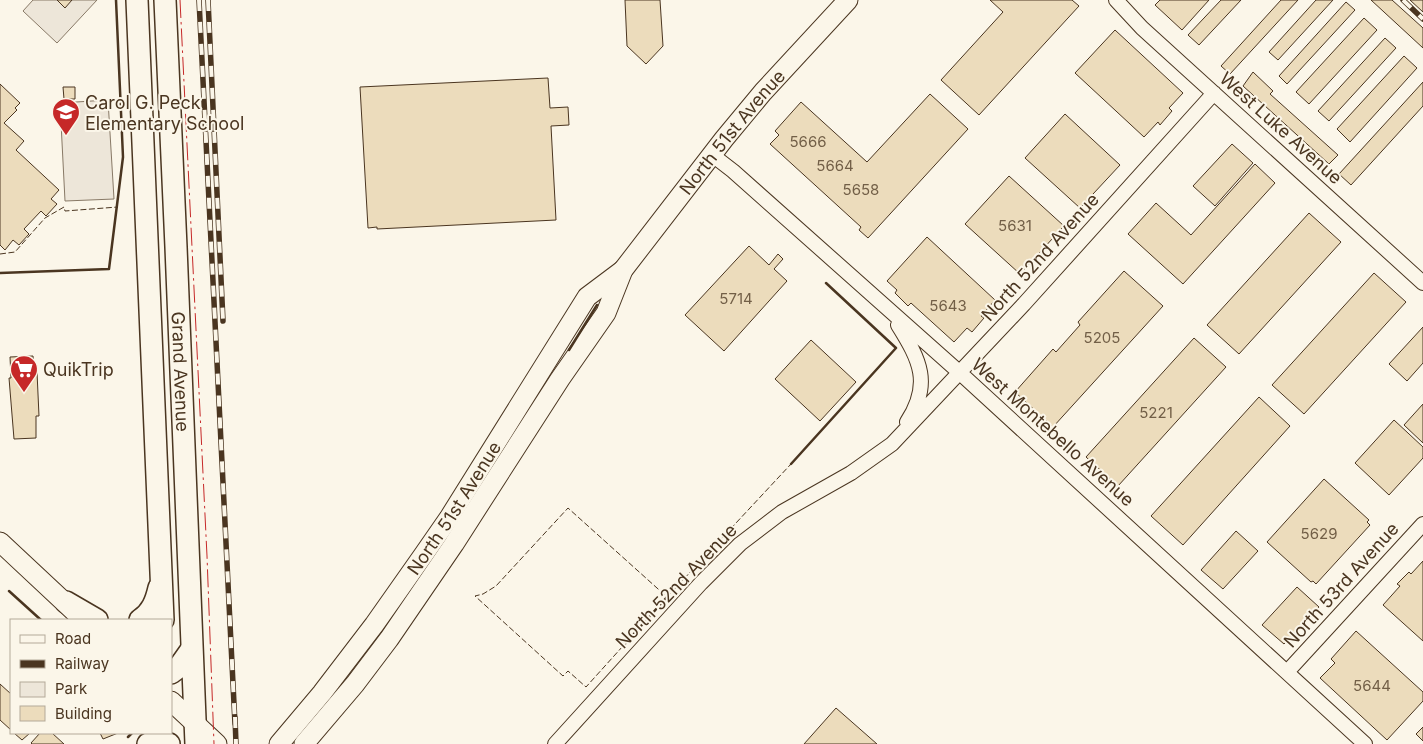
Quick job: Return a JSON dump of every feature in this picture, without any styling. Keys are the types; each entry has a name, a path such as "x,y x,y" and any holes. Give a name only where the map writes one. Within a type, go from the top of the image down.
{"highway":[{"name":"Grand Avenue","path":"138,0 163,619"},
{"name":"Grand Avenue","path":"165,0 191,650 202,740"},
{"path":"141,619 149,613 154,605 161,575"},
{"path":"66,602 95,619"},
{"path":"172,672 179,667 191,650"},
{"path":"146,744 157,741 168,744"}],"main road":[{"name":"North 51st Avenue","path":"284,739 374,625 439,533 588,297 623,270 711,154 763,92 848,0"},
{"name":"North 51st Avenue","path":"304,744 389,639 454,544 554,388 606,313 623,270"},
{"path":"0,542 84,619"},
{"path":"172,701 202,740"},
{"path":"172,724 202,740"},
{"path":"146,744 155,734"}],"street":[{"name":"West Luke Avenue","path":"1116,0 1142,28 1423,282"},
{"name":"North 52nd Avenue","path":"554,744 701,583 740,544 782,512 851,473 892,444 1214,93"},
{"name":"West Montebello Avenue","path":"711,154 733,171 959,372 1365,744"},
{"name":"North 52nd Avenue","path":"890,312 910,344 921,370 920,391 913,412 892,444"},
{"name":"North 53rd Avenue","path":"1287,672 1423,524"}],"green space":[{"path":"33,0 97,0 57,43 23,11"},
{"path":"108,100 114,199 65,201 60,103"}],"building":[{"path":"57,0 72,0 65,8"},
{"path":"625,0 660,0 663,46 646,64 627,46"},
{"path":"990,0 1072,0 1079,6 979,115 941,80 1003,12"},
{"path":"1160,0 1209,0 1182,30 1155,5"},
{"path":"1221,0 1241,0 1199,45 1188,35"},
{"path":"1281,0 1298,0 1230,74 1221,66"},
{"path":"1316,0 1333,0 1278,60 1269,52"},
{"path":"1371,0 1392,0 1423,28 1423,48"},
{"path":"1410,0 1423,0 1423,12"},
{"path":"1346,2 1355,10 1287,84 1279,76"},
{"path":"1364,18 1377,30 1309,104 1296,92"},
{"path":"1115,30 1183,93 1169,108 1172,111 1160,125 1158,122 1144,137 1075,73"},
{"path":"1385,38 1396,48 1329,121 1318,111"},
{"path":"1404,56 1417,68 1350,142 1337,129"},
{"path":"1253,72 1273,91 1270,94 1338,155 1329,164 1243,86"},
{"path":"548,78 550,108 568,107 569,125 551,126 556,220 368,228 360,87"},
{"path":"1423,82 1423,106 1351,185 1339,174"},
{"path":"0,84 20,103 15,108 17,110 4,123 24,141 16,150 59,190 51,199 57,204 46,216 41,211 24,229 29,234 19,245 13,240 5,250 0,245"},
{"path":"63,87 75,87 75,99 64,99"},
{"path":"930,94 968,129 868,238 859,230 861,227 770,144 779,135 775,131 801,102 867,162"},
{"path":"1065,114 1120,165 1080,208 1025,158"},
{"path":"1232,144 1253,163 1215,206 1193,186"},
{"path":"1255,164 1275,183 1183,284 1128,234 1156,203 1191,235"},
{"path":"1009,176 1064,226 1020,274 965,224"},
{"path":"1309,213 1341,242 1239,354 1207,325"},
{"path":"927,237 995,300 981,316 984,318 972,332 967,328 954,342 911,303 908,306 895,293 897,290 887,281"},
{"path":"749,246 769,265 778,254 783,259 774,269 787,281 724,351 685,315"},
{"path":"1124,271 1163,306 1053,427 1015,392 1053,349 1056,352 1080,325 1078,322"},
{"path":"1374,273 1406,302 1304,414 1272,385"},
{"path":"1423,327 1423,363 1407,381 1389,364"},
{"path":"1194,338 1226,367 1118,486 1086,457"},
{"path":"811,340 856,382 820,421 775,379"},
{"name":"QuikTrip","path":"33,356 34,372 37,372 39,416 36,416 36,438 14,439 9,378 11,378 10,357"},
{"path":"1259,397 1290,426 1183,545 1151,516"},
{"path":"1423,404 1423,443 1404,425"},
{"path":"1394,420 1423,447 1423,458 1389,495 1355,463"},
{"path":"1324,479 1369,520 1367,522 1370,525 1316,584 1313,581 1311,582 1267,542"},
{"path":"1236,531 1258,551 1223,589 1201,570"},
{"path":"1423,561 1423,641 1383,605 1400,586 1397,584 1409,572 1411,574"},
{"path":"1297,587 1319,607 1284,644 1262,625"},
{"path":"1356,631 1423,692 1423,701 1387,740 1320,678 1335,663 1331,659"},
{"path":"0,684 10,693 10,729 0,720"},
{"path":"836,708 877,744 804,744"},
{"path":"1423,727 1423,741 1416,734"},
{"path":"15,734 29,734 22,740"},
{"path":"39,734 53,734 64,744 32,744"},
{"path":"100,734 116,734 103,739"}],"railway":[{"path":"199,0 235,724"},
{"path":"208,0 223,321"},
{"path":"1403,0 1423,19"},
{"path":"235,717 236,744"}],"fence":[{"path":"0,254 15,252 45,218 64,207 65,211 118,207"},
{"path":"623,646 586,687 568,671 563,676 475,596 483,594 496,586 568,508 667,597 791,464"}],"wall":[{"path":"0,273 109,269 123,157 116,0"},
{"path":"791,464 896,348 826,283"},
{"path":"569,350 597,305"},
{"path":"9,591 40,619"},
{"path":"623,646 667,597"},
{"path":"128,737 131,734"}],"power":[{"path":"180,0 207,556 214,744"}],"place":[{"name":"Carol G. Peck Elementary School","path":"66,136"},
{"name":"QuikTrip","path":"24,393"}]}
